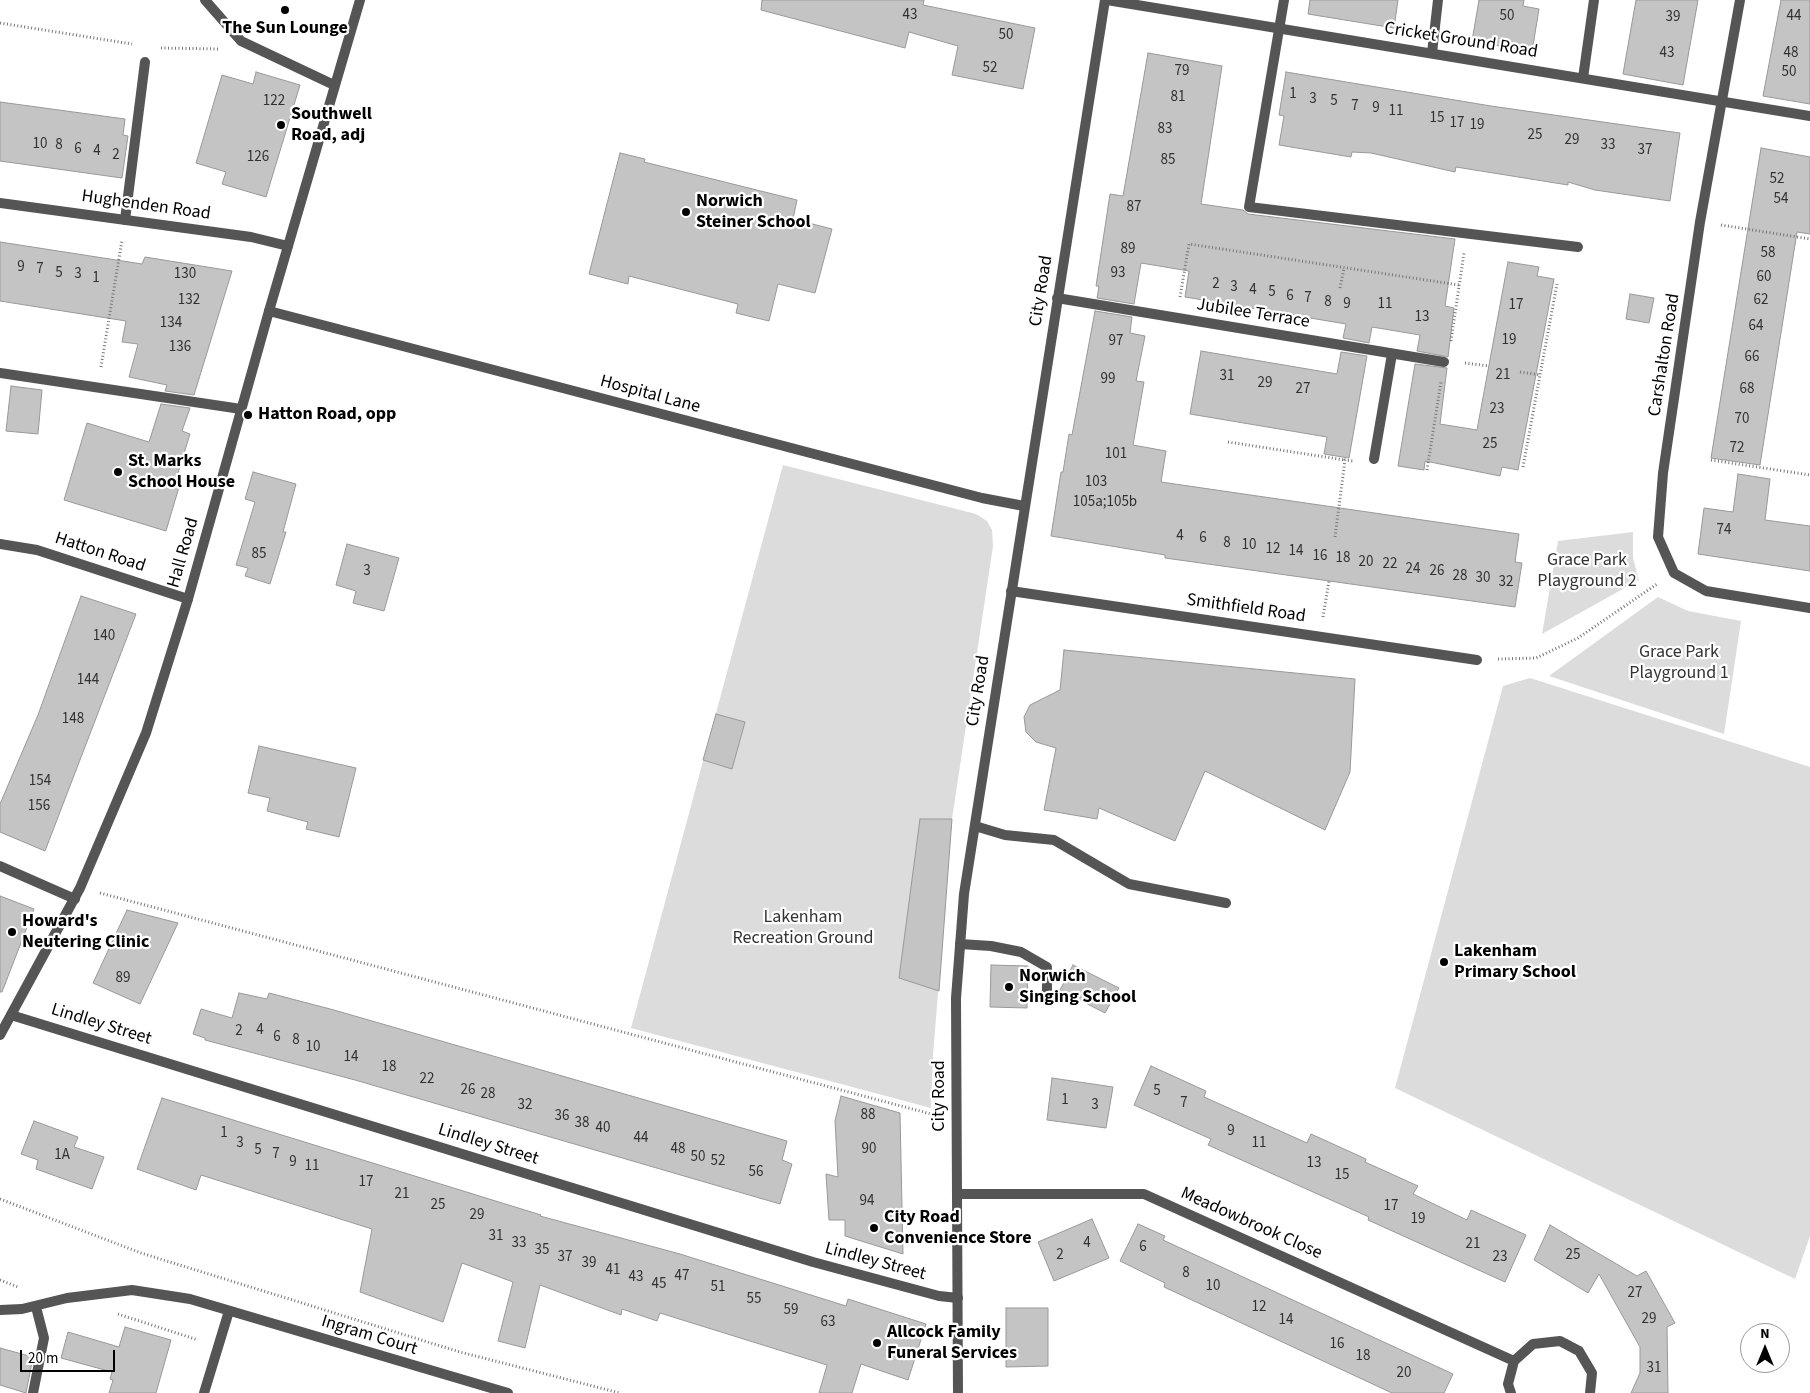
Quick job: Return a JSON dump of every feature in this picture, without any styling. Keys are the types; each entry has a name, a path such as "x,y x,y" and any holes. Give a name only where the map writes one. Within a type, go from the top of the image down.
{"street":[{"path":"205,0 241,41 334,85"},
{"name":"Hall Road","path":"0,1035 75,899 146,733 188,599 268,311 360,0"},
{"name":"Cricket Ground Road","path":"1106,0 1810,116"},
{"name":"City Road","path":"958,1393 956,998 964,894 1010,591 1106,0"},
{"path":"1284,0 1249,207 1578,247"},
{"path":"1432,53 1438,0"},
{"path":"1583,78 1594,0"},
{"name":"Carshalton Road","path":"1674,573 1658,537 1663,474 1700,222 1724,102 1740,0"},
{"path":"125,220 145,62"},
{"name":"Hughenden Road","path":"0,203 251,237 288,246"},
{"name":"Jubilee Terrace","path":"1057,298 1444,362"},
{"name":"Hospital Lane","path":"268,311 973,496 1024,506"},
{"path":"1374,459 1392,354"},
{"path":"0,373 241,409"},
{"name":"Hatton Road","path":"0,544 37,550 188,599"},
{"path":"1674,573 1706,591 1810,608"},
{"name":"Smithfield Road","path":"1010,591 1477,660"},
{"path":"975,826 1005,835 1054,840 1129,884 1226,903"},
{"path":"0,866 75,899"},
{"path":"960,944 991,946 1021,952 1047,967 1047,996"},
{"name":"Lindley Street","path":"11,1015 813,1262 939,1296 958,1298"},
{"name":"Meadowbrook Close","path":"958,1194 1144,1194 1514,1362"},
{"name":"Ingram Court","path":"0,1310 36,1307 67,1298 132,1290 190,1299 503,1393"},
{"path":"33,1393 44,1338 36,1307"},
{"path":"204,1393 229,1310"},
{"path":"1511,1393 1508,1384 1514,1362 1533,1344 1560,1341 1579,1351 1588,1366 1592,1373 1590,1393"}],"path":[{"path":"0,23 137,44"},
{"path":"154,47 218,50 241,41"},
{"path":"97,388 125,220"},
{"path":"1700,222 1810,239"},
{"path":"1177,318 1189,244 1459,285"},
{"path":"1450,342 1464,249"},
{"path":"1340,288 1344,268"},
{"path":"1523,467 1557,284"},
{"path":"1427,470 1444,362"},
{"path":"1520,372 1540,375"},
{"path":"1228,442 1362,462"},
{"path":"1335,537 1345,460"},
{"path":"1711,460 1810,474"},
{"path":"1477,660 1536,658 1578,638 1674,573"},
{"path":"1320,637 1328,581"},
{"path":"80,888 932,1115 956,1116"},
{"path":"0,1199 141,1253 178,1265 460,1352 620,1393"},
{"path":"94,1294 105,1310 201,1341"}],"green space":[{"name":"Lakenham Recreation Ground","path":"783,465 976,514 987,521 992,530 993,546 952,819 933,1055 931,1108 631,1028"},
{"name":"Grace Park Playground 2","path":"1633,532 1633,558 1639,580 1542,634 1558,541"},
{"name":"Grace Park Playground 1","path":"1658,597 1688,611 1741,621 1724,734 1549,676"},
{"path":"1530,678 1810,767 1810,1236 1795,1279 1395,1088 1503,686"}],"building":[{"path":"762,0 924,0 923,5 1035,28 1023,89 952,75 958,46 909,32 905,48 761,10"},
{"path":"1310,0 1398,0 1394,28 1308,14"},
{"path":"1479,0 1524,0 1523,6 1539,9 1532,52 1472,41"},
{"path":"1636,0 1698,0 1683,85 1623,74"},
{"path":"1781,0 1810,0 1810,104 1763,96"},
{"path":"1148,53 1222,66 1201,204 1243,210 1248,214 1455,239 1445,306 1454,308 1448,357 1417,351 1420,335 1372,327 1369,343 1343,338 1346,324 1185,297 1189,271 1141,263 1134,304 1097,298 1099,286 1096,286 1110,194 1123,196"},
{"path":"256,72 300,85 266,197 222,184 226,172 196,163 222,75 253,84"},
{"path":"1286,72 1491,106 1680,133 1670,201 1595,190 1568,182 1568,185 1456,167 1455,172 1371,153 1352,152 1351,157 1279,145 1284,116 1279,115"},
{"path":"0,102 125,119 123,135 128,136 122,178 0,161"},
{"path":"1761,148 1810,157 1810,234 1797,232 1760,465 1711,458"},
{"path":"620,153 645,159 644,162 797,200 793,219 832,229 815,293 778,284 769,321 736,313 738,304 629,276 628,284 589,274"},
{"path":"0,242 142,264 145,257 232,271 194,395 165,391 167,385 129,377 138,344 122,342 126,321 0,301"},
{"path":"1508,262 1539,267 1537,276 1554,279 1518,470 1502,467 1500,476 1425,461 1424,470 1398,466 1415,364 1447,368 1440,424 1477,430"},
{"path":"1630,294 1654,298 1649,323 1626,319"},
{"path":"1095,311 1132,317 1130,333 1145,336 1136,381 1144,382 1133,445 1166,451 1161,482 1519,534 1515,562 1522,563 1515,607 1165,558 1165,555 1051,536 1061,472 1063,472 1069,434 1072,435"},
{"path":"1201,351 1337,374 1341,352 1367,356 1349,458 1324,454 1327,437 1190,414"},
{"path":"11,386 42,390 38,434 6,431"},
{"name":"St. Marks School House","path":"161,404 190,408 182,431 190,434 174,486 179,487 166,531 64,500 87,423 149,442"},
{"path":"253,472 296,484 283,532 286,532 270,584 245,576 248,568 236,565 255,502 245,499"},
{"path":"1738,474 1770,479 1765,520 1810,526 1810,571 1698,554 1704,508 1733,512"},
{"path":"347,544 399,558 384,611 353,603 356,591 336,585"},
{"path":"81,596 136,614 45,851 0,832 0,804 38,715"},
{"path":"1064,650 1355,679 1350,772 1325,830 1205,771 1175,841 1099,808 1097,819 1044,810 1056,748 1036,742 1026,732 1024,717 1030,705 1060,690"},
{"path":"716,714 745,722 732,769 703,760"},
{"path":"259,746 356,768 339,837 306,829 308,822 267,811 270,798 248,793"},
{"path":"920,819 952,819 939,991 899,978"},
{"name":"Howard's Neutering Clinic","path":"0,896 34,909 2,992 0,992"},
{"path":"127,910 178,923 140,1004 93,983"},
{"name":"Norwich Singing School","path":"991,965 1028,966 1027,1008 990,1007"},
{"path":"1073,965 1119,988 1105,1013 1060,990"},
{"path":"239,993 267,999 269,993 334,1010 787,1141 782,1160 792,1164 780,1204 355,1080 205,1040 205,1038 193,1034 201,1009 232,1018"},
{"path":"1151,1066 1206,1091 1204,1097 1307,1143 1311,1134 1366,1159 1365,1162 1418,1186 1413,1194 1467,1220 1471,1210 1526,1235 1505,1282 1368,1220 1369,1217 1208,1145 1211,1139 1134,1105"},
{"path":"1052,1078 1113,1087 1106,1128 1047,1120"},
{"path":"841,1096 900,1113 903,1254 845,1236 845,1220 829,1220 826,1174 838,1177 835,1121"},
{"path":"162,1098 540,1216 680,1254 846,1306 848,1299 926,1324 908,1380 861,1364 852,1393 819,1393 827,1365 660,1313 657,1321 622,1309 621,1315 540,1285 525,1348 498,1341 513,1282 462,1263 443,1322 360,1292 372,1229 201,1175 196,1190 137,1169"},
{"path":"34,1121 78,1137 74,1147 104,1157 92,1189 36,1169 38,1160 21,1154"},
{"path":"1092,1219 1109,1258 1054,1281 1038,1242"},
{"path":"1138,1224 1165,1236 1163,1240 1453,1374 1444,1393 1392,1393 1164,1287 1165,1283 1120,1261"},
{"path":"1550,1225 1637,1276 1646,1271 1675,1323 1667,1327 1668,1393 1631,1393 1640,1373 1640,1347 1599,1274 1588,1293 1534,1260"},
{"path":"1006,1308 1048,1308 1048,1366 1006,1367"},
{"path":"125,1327 171,1340 156,1393 109,1393 113,1380 110,1379 112,1372 61,1358 68,1332 119,1347"},
{"path":"0,1348 33,1357 26,1393 0,1385"}],"place":[{"name":"The Sun Lounge","path":"285,10"},
{"name":"Southwell Road, adj","path":"281,125"},
{"name":"Norwich Steiner School","path":"686,212"},
{"name":"Hatton Road, opp","path":"248,415"},
{"name":"St. Marks School House","path":"118,472"},
{"name":"Howard's Neutering Clinic","path":"12,932"},
{"name":"Lakenham Primary School","path":"1444,962"},
{"name":"Norwich Singing School","path":"1009,987"},
{"name":"City Road Convenience Store","path":"874,1228"},
{"name":"Allcock Family Funeral Services","path":"877,1343"}]}
